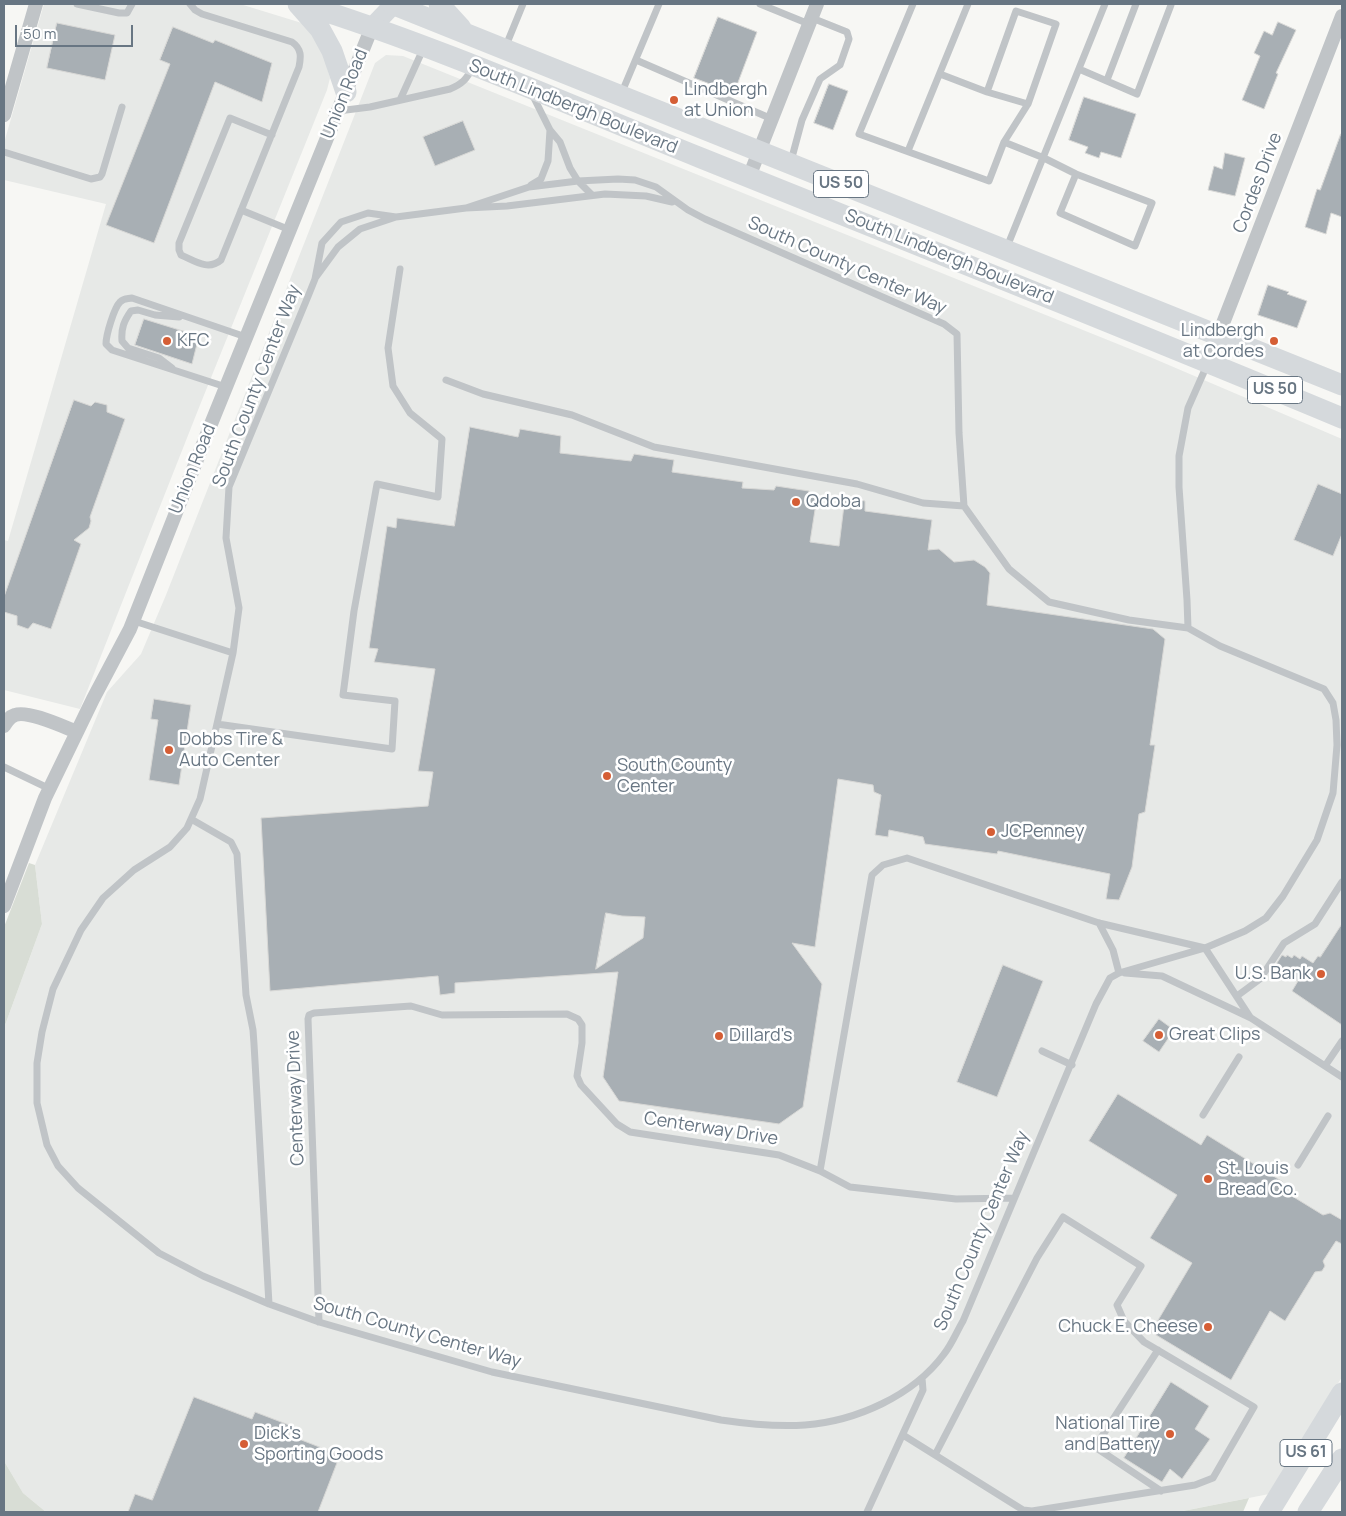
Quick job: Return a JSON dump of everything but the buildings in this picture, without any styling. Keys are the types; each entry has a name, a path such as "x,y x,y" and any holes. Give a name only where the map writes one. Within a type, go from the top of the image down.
{"main road":[{"name":"South Lindbergh Boulevard","path":"300,4 372,27 530,89 1208,362 1342,418"},
{"path":"300,4 320,28 332,52 346,92"},
{"name":"Union Road","path":"372,27 375,4"},
{"name":"South Lindbergh Boulevard","path":"393,4 1342,384"},
{"name":"Union Road","path":"372,27 393,4"},
{"path":"439,4 465,32"},
{"name":"US 61","path":"1269,1512 1342,1394"},
{"name":"US 61","path":"1308,1512 1342,1458"}],"street":[{"path":"4,114 36,4"},
{"path":"749,177 817,4"},
{"name":"Cordes Drive","path":"1208,362 1342,16"},
{"name":"Union Road","path":"4,906 50,789 134,621 246,337 372,27"},
{"path":"4,726 7,719 16,714 29,715 77,732"}],"lane":[{"path":"77,4 119,13 126,13 132,4"},
{"path":"190,4 202,14 292,42 297,46 301,58 299,67 272,135 221,260 216,265 208,266 181,255 179,243 230,118 272,135"},
{"path":"505,48 523,4"},
{"path":"621,95 659,4"},
{"path":"760,4 846,32 849,38 840,65 820,79 802,120 790,164"},
{"path":"913,4 859,134 989,181 1004,142 1028,104 1056,24 1016,11 988,92"},
{"path":"908,151 968,4"},
{"path":"1006,250 1106,4"},
{"path":"1107,80 1136,4"},
{"path":"1079,69 1137,94 1171,5"},
{"path":"400,100 424,47"},
{"path":"636,60 772,119"},
{"path":"338,112 400,100 460,85 468,79 473,67"},
{"path":"940,74 988,92 1028,104"},
{"path":"530,89 550,130 560,142 567,162 578,181 592,195"},
{"path":"4,152 96,179 102,174 122,108"},
{"path":"529,187 541,178 548,161 550,130"},
{"path":"1004,142 1044,158 1076,174 1152,203 1135,246 1060,213 1076,174"},
{"name":"South County Center Way","path":"466,208 529,187 578,181 635,180 656,187 677,203 705,219 944,324 957,334 959,433 964,506"},
{"name":"South County Center Way","path":"315,279 338,248 360,229 396,217 605,194 646,196 677,203"},
{"path":"241,210 290,230"},
{"name":"South County Center Way","path":"396,217 368,213 341,222 322,243 315,279 229,487 226,538 239,608 234,653 200,799 187,828 170,846 134,870 103,898 81,930 53,989 42,1032 37,1063 37,1103 47,1145 58,1166 78,1188 159,1253 203,1276 269,1304 319,1322 492,1372 721,1420 745,1424 805,1425 830,1421 888,1402 922,1378 945,1354 963,1321 1096,1004 1110,978 1119,973"},
{"path":"217,724 392,749 395,700 342,694 354,611 377,484 438,498 442,439 410,413 393,386 388,348 400,269"},
{"path":"226,387 112,350 106,344 106,337 119,303 124,299 132,298 246,337"},
{"path":"175,371 159,358 128,348 122,341 124,320 131,311 138,310 155,315 191,318"},
{"path":"1188,628 1188,600 1179,488 1179,456 1188,408 1208,362"},
{"path":"446,380 483,394 572,415 654,447 857,484 923,503 964,506 1009,569 1049,602 1129,620 1188,628 1220,646 1324,689 1333,703 1336,720 1337,745 1333,793 1317,840 1284,896 1266,918 1246,931 1205,948 1119,973"},
{"path":"134,621 234,653"},
{"path":"4,766 50,789"},
{"path":"191,819 231,842 237,854 246,995 253,1030 269,1304"},
{"path":"820,1171 872,875 883,865 907,858 1099,923 1205,948 1251,1018"},
{"path":"1237,996 1260,979 1284,943 1315,924 1342,882"},
{"path":"1099,923 1113,950 1119,973"},
{"path":"1119,973 1162,976 1251,1018 1342,1077"},
{"name":"Centerway Drive","path":"319,1322 308,1020 309,1015 314,1013 411,1006 442,1015 567,1014 578,1019 582,1025 582,1043 576,1076 581,1085 617,1124 630,1132 779,1155 820,1171 850,1188 956,1200 1014,1198"},
{"path":"1325,1066 1342,1041"},
{"path":"1042,1052 1072,1065"},
{"path":"1203,1115 1239,1057"},
{"path":"1298,1165 1328,1116"},
{"path":"903,1435 934,1455 1023,1510 1042,1510 1195,1485 1214,1478 1254,1407 1144,1342 1124,1321 1117,1305 1141,1266 1063,1217 1037,1258 934,1455"},
{"path":"1158,1350 1095,1448 1160,1491"},
{"path":"867,1512 923,1390 922,1378"}],"shaded area":[{"path":"44,4 240,4 305,24 317,33 330,78 327,90 80,709 4,690 4,540 8,541 106,204 4,180 4,143"},
{"path":"386,55 403,56 1150,357 1342,439 1342,1377 1269,1494 1178,1512 46,1512 23,1493 4,1461 4,1028 42,924 35,865 107,692 141,654 166,595 375,63"},
{"path":"29,863 35,865 42,924 4,1028 4,927"},
{"path":"4,1461 23,1493 46,1512 4,1512"},
{"path":"1249,1498 1243,1512 1178,1512"}],"place":[{"name":"Lindbergh at Union","path":"674,100"},
{"name":"KFC","path":"167,341"},
{"name":"Lindbergh at Cordes","path":"1274,341"},
{"name":"Qdoba","path":"796,502"},
{"name":"Dobbs Tire & Auto Center","path":"169,750"},
{"name":"South County Center","path":"607,776"},
{"name":"JCPenney","path":"991,832"},
{"name":"U.S. Bank","path":"1321,974"},
{"name":"Great Clips","path":"1159,1035"},
{"name":"Dillard's","path":"719,1036"},
{"name":"St. Louis Bread Co.","path":"1208,1179"},
{"name":"Chuck E. Cheese","path":"1208,1327"},
{"name":"National Tire and Battery","path":"1170,1434"},
{"name":"Dick's Sporting Goods","path":"244,1444"}]}
